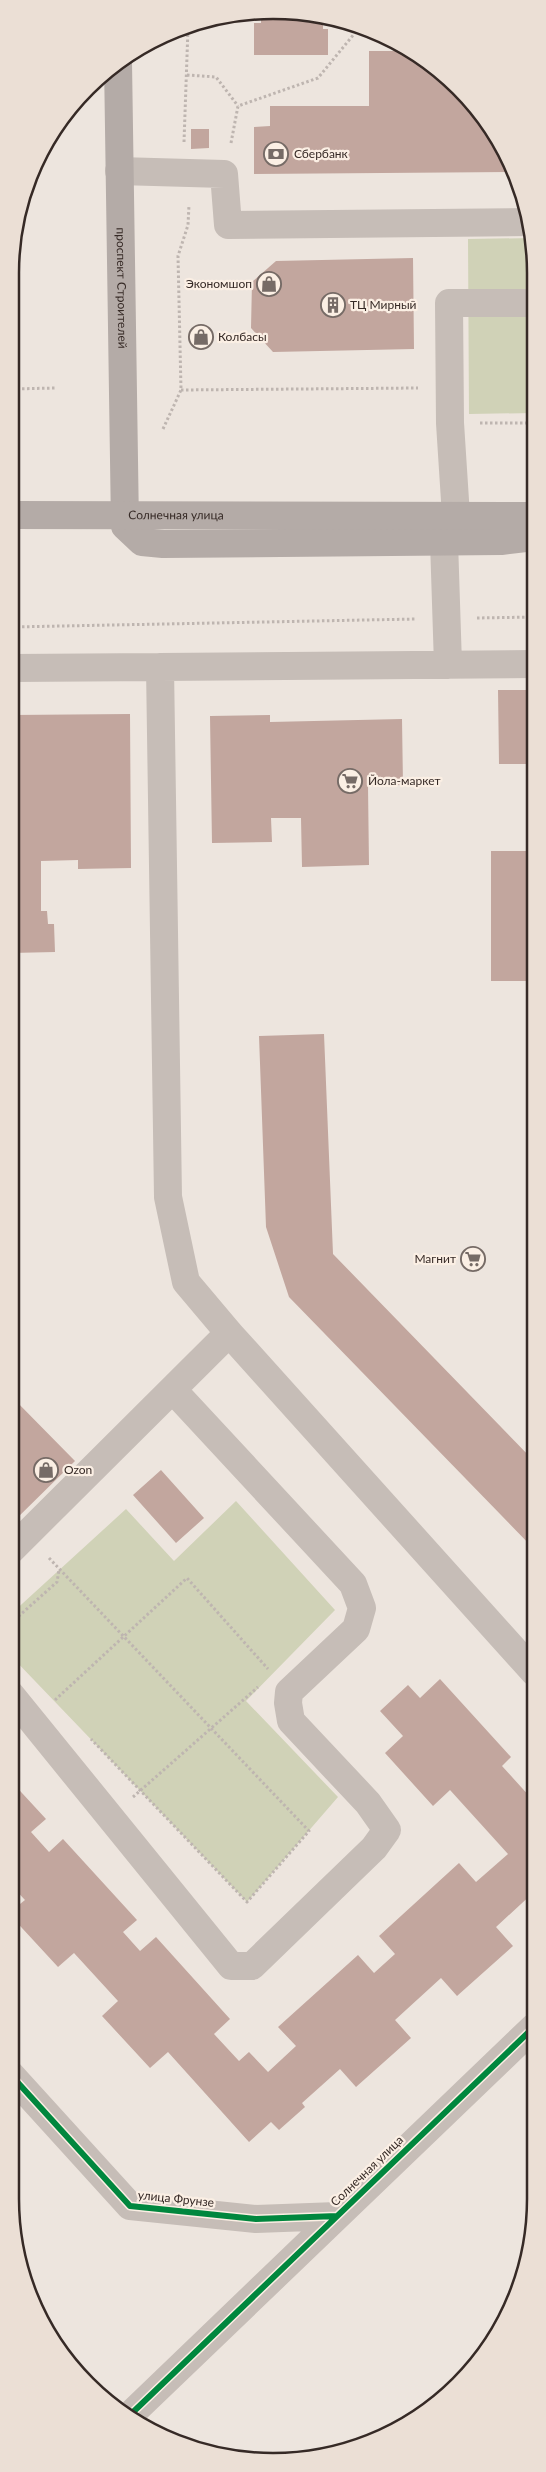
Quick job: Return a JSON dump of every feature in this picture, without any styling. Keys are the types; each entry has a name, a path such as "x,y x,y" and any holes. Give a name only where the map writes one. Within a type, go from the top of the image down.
{"main road":[{"name":"проспект Строителей","path":"118,71 125,514"},
{"path":"19,515 125,514"},
{"name":"Солнечная улица","path":"527,516 125,514 125,526 142,542 149,543 501,541 527,538"}],"street":[{"path":"119,171 224,174 228,226 522,222"},
{"path":"456,516 450,424 449,303 527,303"},
{"path":"444,541 448,665"},
{"path":"19,668 527,664"},
{"path":"160,667 168,1198 186,1282 229,1333 527,1664"},
{"path":"19,1542 229,1333"},
{"path":"19,1705 231,1966 252,1966 374,1848 387,1830 368,1803 291,1721 288,1703 289,1692 356,1629 362,1608 353,1584 172,1390"},
{"name":"Солнечная улица","path":"134,2411 527,2034"},
{"name":"улица Фрунзе","path":"19,2084 130,2206 256,2219 338,2216"}],"path":[{"path":"238,106 318,78 356,32"},
{"path":"163,429 181,390 178,256 188,225 189,198 182,172 188,33"},
{"path":"187,75 216,77 238,106 224,174"},
{"path":"181,390 449,387"},
{"path":"19,389 55,388"},
{"path":"450,424 527,423"},
{"path":"19,627 527,617"},
{"path":"19,1616 57,1582 59,1570 309,1831 247,1902 87,1735"},
{"path":"32,1721 187,1578 273,1674"},
{"path":"19,1664 23,1668"},
{"path":"111,1818 140,1790 259,1686"},
{"path":"48,1694 60,1707"}],"green space":[{"path":"525,238 527,256 527,413 469,414 468,239"},
{"path":"236,1501 335,1610 246,1701 338,1797 247,1902 19,1664 19,1607 126,1509 174,1561"}],"building":[{"path":"261,19 290,19 323,24 323,29 328,29 328,55 254,55 254,23 261,23"},
{"path":"369,51 396,51 428,71 464,105 493,146 506,172 254,174 254,127 270,126 270,106 369,106"},
{"path":"191,129 209,129 209,148 191,149"},
{"name":"ТЦ Мирный","path":"413,258 414,349 273,352 251,328 252,282 276,261"},
{"path":"498,690 527,690 527,764 499,764"},
{"path":"130,714 131,868 78,869 78,860 41,861 41,911 47,911 48,924 54,924 55,952 19,953 19,715"},
{"path":"270,715 270,722 402,719 403,785 368,786 369,865 302,867 301,818 271,818 272,842 212,843 210,716"},
{"path":"491,851 527,851 527,981 491,981"},
{"path":"324,1034 333,1254 527,1454 527,1542 289,1297 266,1227 259,1036"},
{"path":"19,1404 75,1461 19,1516"},
{"path":"161,1470 204,1518 176,1543 133,1495"},
{"path":"440,1679 511,1757 502,1766 527,1794 527,1898 496,1927 513,1946 457,1996 441,1978 395,2020 411,2038 356,2087 340,2069 302,2103 305,2107 279,2130 271,2122 249,2142 168,2052 150,2068 102,2016 118,2001 74,1953 58,1967 19,1925 19,1905 25,1900 19,1894 19,1790 46,1819 31,1832 49,1852 63,1839 137,1920 123,1932 140,1951 156,1937 230,2019 214,2034 239,2061 249,2052 268,2072 296,2046 278,2027 358,1955 374,1973 395,1954 379,1936 459,1863 476,1882 508,1854 450,1790 433,1806 385,1753 403,1736 380,1711 408,1685 420,1698"}],"cycle path":[{"path":"134,2411 527,2034"},
{"path":"19,2084 130,2206 256,2219 337,2216"}],"place":[{"name":"Сбербанк","path":"276,154"},
{"name":"Экономшоп","path":"269,284"},
{"name":"ТЦ Мирный","path":"333,305"},
{"name":"Колбасы","path":"201,337"},
{"name":"Йола-маркет","path":"350,781"},
{"name":"Магнит","path":"473,1259"},
{"name":"Ozon","path":"46,1470"}]}
